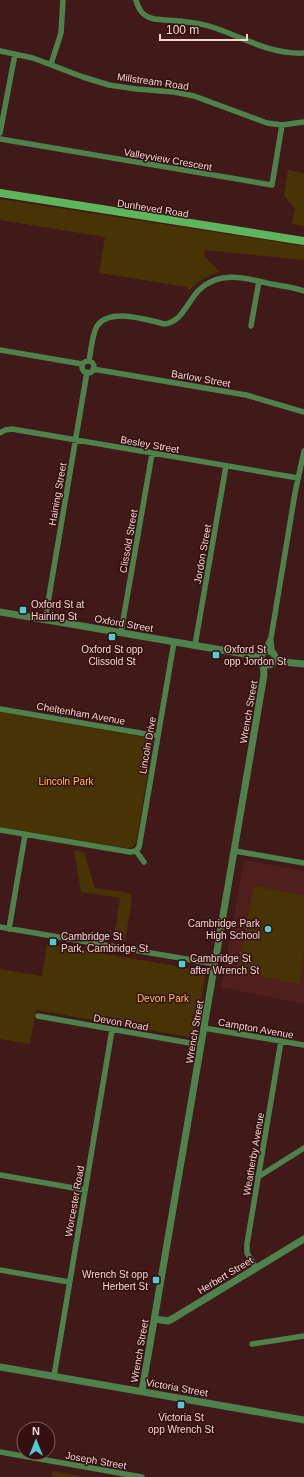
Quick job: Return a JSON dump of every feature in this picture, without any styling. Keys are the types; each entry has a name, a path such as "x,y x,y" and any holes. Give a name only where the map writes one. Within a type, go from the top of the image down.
{"main road":[{"name":"Dunheved Road","path":"0,193 304,241"}],"street":[{"path":"51,64 61,33 63,0"},
{"path":"136,0 141,13 147,17 203,24 276,51 286,53 304,53"},
{"name":"Millstream Road","path":"0,51 51,64 83,77 109,84 194,96 260,121 282,125 304,122"},
{"path":"0,134 15,54"},
{"name":"Valleyview Crescent","path":"0,140 272,185 282,125"},
{"path":"89,361 96,329 99,323 106,318 117,315 165,324 170,323 177,319 199,290 216,280 234,277 304,291"},
{"path":"251,326 259,281"},
{"path":"0,350 82,364 89,361"},
{"path":"82,364 83,370 91,372 93,369 93,364 89,361"},
{"name":"Barlow Street","path":"93,369 246,395 304,412"},
{"name":"Haining Street","path":"45,620 87,372"},
{"name":"Besley Street","path":"0,433 6,430 12,430 226,466 300,474"},
{"name":"Wrench Street","path":"142,1391 264,675 304,451"},
{"name":"Clissold Street","path":"121,632 152,454"},
{"name":"Jordon Street","path":"196,645 226,466"},
{"name":"Oxford Street","path":"0,612 304,664"},
{"name":"Lincoln Drive","path":"136,851 138,849 141,836 174,642"},
{"name":"Cheltenham Avenue","path":"0,709 158,736"},
{"path":"0,830 130,852 136,851 144,862"},
{"path":"9,929 25,835"},
{"path":"235,851 304,863"},
{"path":"0,927 215,964"},
{"name":"Devon Road","path":"38,1016 201,1045"},
{"name":"Campton Avenue","path":"204,1028 304,1045"},
{"name":"Worcester Road","path":"54,1376 112,1030"},
{"name":"Weatherby Avenue","path":"256,1268 247,1253 246,1246 281,1041"},
{"path":"258,1177 304,1148"},
{"path":"0,1175 85,1190"},
{"name":"Herbert Street","path":"155,1319 168,1321 172,1319 304,1239"},
{"path":"0,1270 69,1282"},
{"path":"252,1344 304,1336"},
{"name":"Victoria Street","path":"0,1367 304,1420"},
{"name":"Joseph Street","path":"0,1452 142,1477"}],"shaded area":[{"name":"Cambridge Park High School","path":"244,860 304,871 304,1004 221,987"}],"green space":[{"path":"288,170 304,173 304,226 292,224 295,209 284,195"},
{"path":"0,199 304,246 304,260 205,250 204,256 220,272 203,279 188,291 187,287 99,273 105,237 0,220"},
{"name":"Lincoln Park","path":"0,712 149,738 153,740 136,843 131,847 126,848 0,827"},
{"path":"74,850 84,852 95,888 130,893 132,901 125,941 114,939 120,898 81,892"},
{"path":"254,886 304,895 304,954 299,984 237,972"},
{"name":"Devon Park","path":"47,944 206,971 195,1038 36,1010 30,1044 0,1039 0,969 42,976"},
{"path":"53,1471 87,1477 51,1477"}],"place":[{"name":"Oxford St at Haining St","path":"23,610"},
{"name":"Oxford St opp Clissold St","path":"112,637"},
{"name":"Oxford St opp Jordon St","path":"216,655"},
{"name":"Cambridge Park High School","path":"268,929"},
{"name":"Cambridge St Park, Cambridge St","path":"53,942"},
{"name":"Cambridge St after Wrench St","path":"182,964"},
{"name":"Wrench St opp Herbert St","path":"156,1280"},
{"name":"Victoria St opp Wrench St","path":"181,1405"}]}
